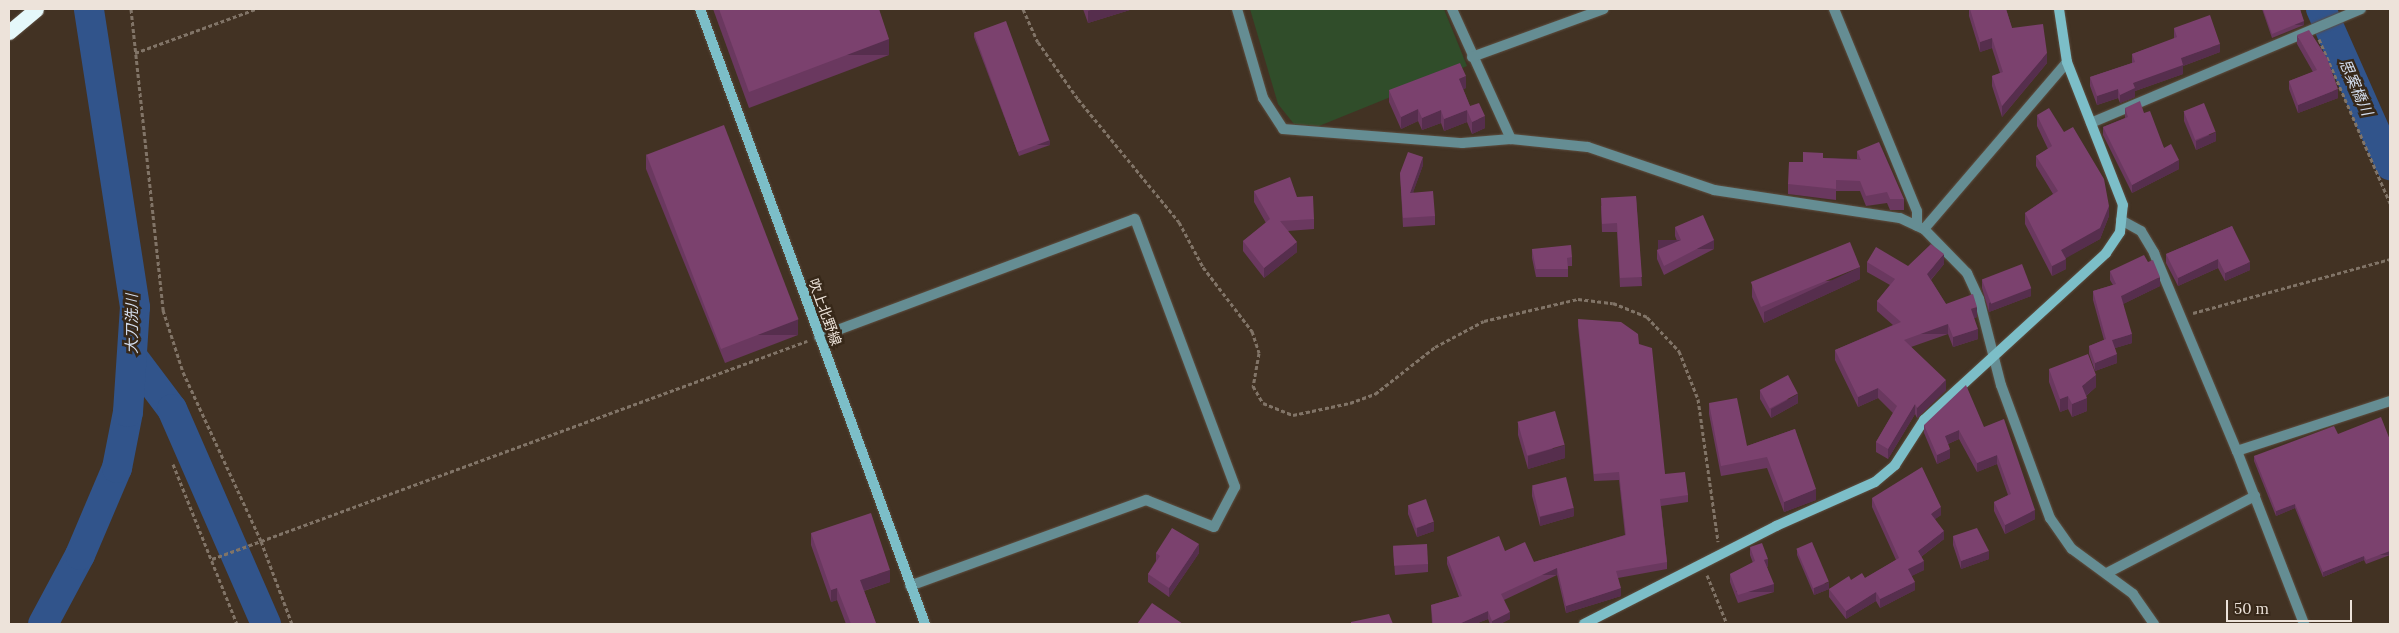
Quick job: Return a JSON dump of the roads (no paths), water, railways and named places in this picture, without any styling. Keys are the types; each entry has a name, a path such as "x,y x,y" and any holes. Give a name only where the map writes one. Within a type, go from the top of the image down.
{"highway":[{"path":"9,32 30,14"}],"street":[{"name":"吹上北野線","path":"700,9 925,624"},
{"path":"1236,9 1263,98 1283,129 1462,143 1511,138 1588,147 1714,190 1900,218 1921,227 1967,273 1979,299 1994,356 2050,518 2072,549 2133,594 2154,624"},
{"path":"1452,9 1472,57 1511,138"},
{"path":"1472,57 1604,9"},
{"path":"1834,9 1917,211 1921,227"},
{"path":"1584,624 1719,554 1875,482 1895,465 1924,420 2106,254 2120,232 2123,205 2067,62 2059,9"},
{"path":"2091,122 2342,19 2361,9"},
{"path":"1921,227 2067,62"},
{"path":"820,337 1135,220 1235,487 1214,527 1146,500 910,586"},
{"path":"2121,220 2141,231 2181,316 2255,496 2304,624"},
{"path":"2237,451 2390,401"},
{"path":"2107,573 2255,496"}],"waterway":[{"name":"大刀洗川","path":"43,624 80,555 117,468 128,412 135,307 89,9"},
{"name":"思案橋川","path":"2321,9 2390,165"},
{"path":"132,356 172,409 266,624"}]}
